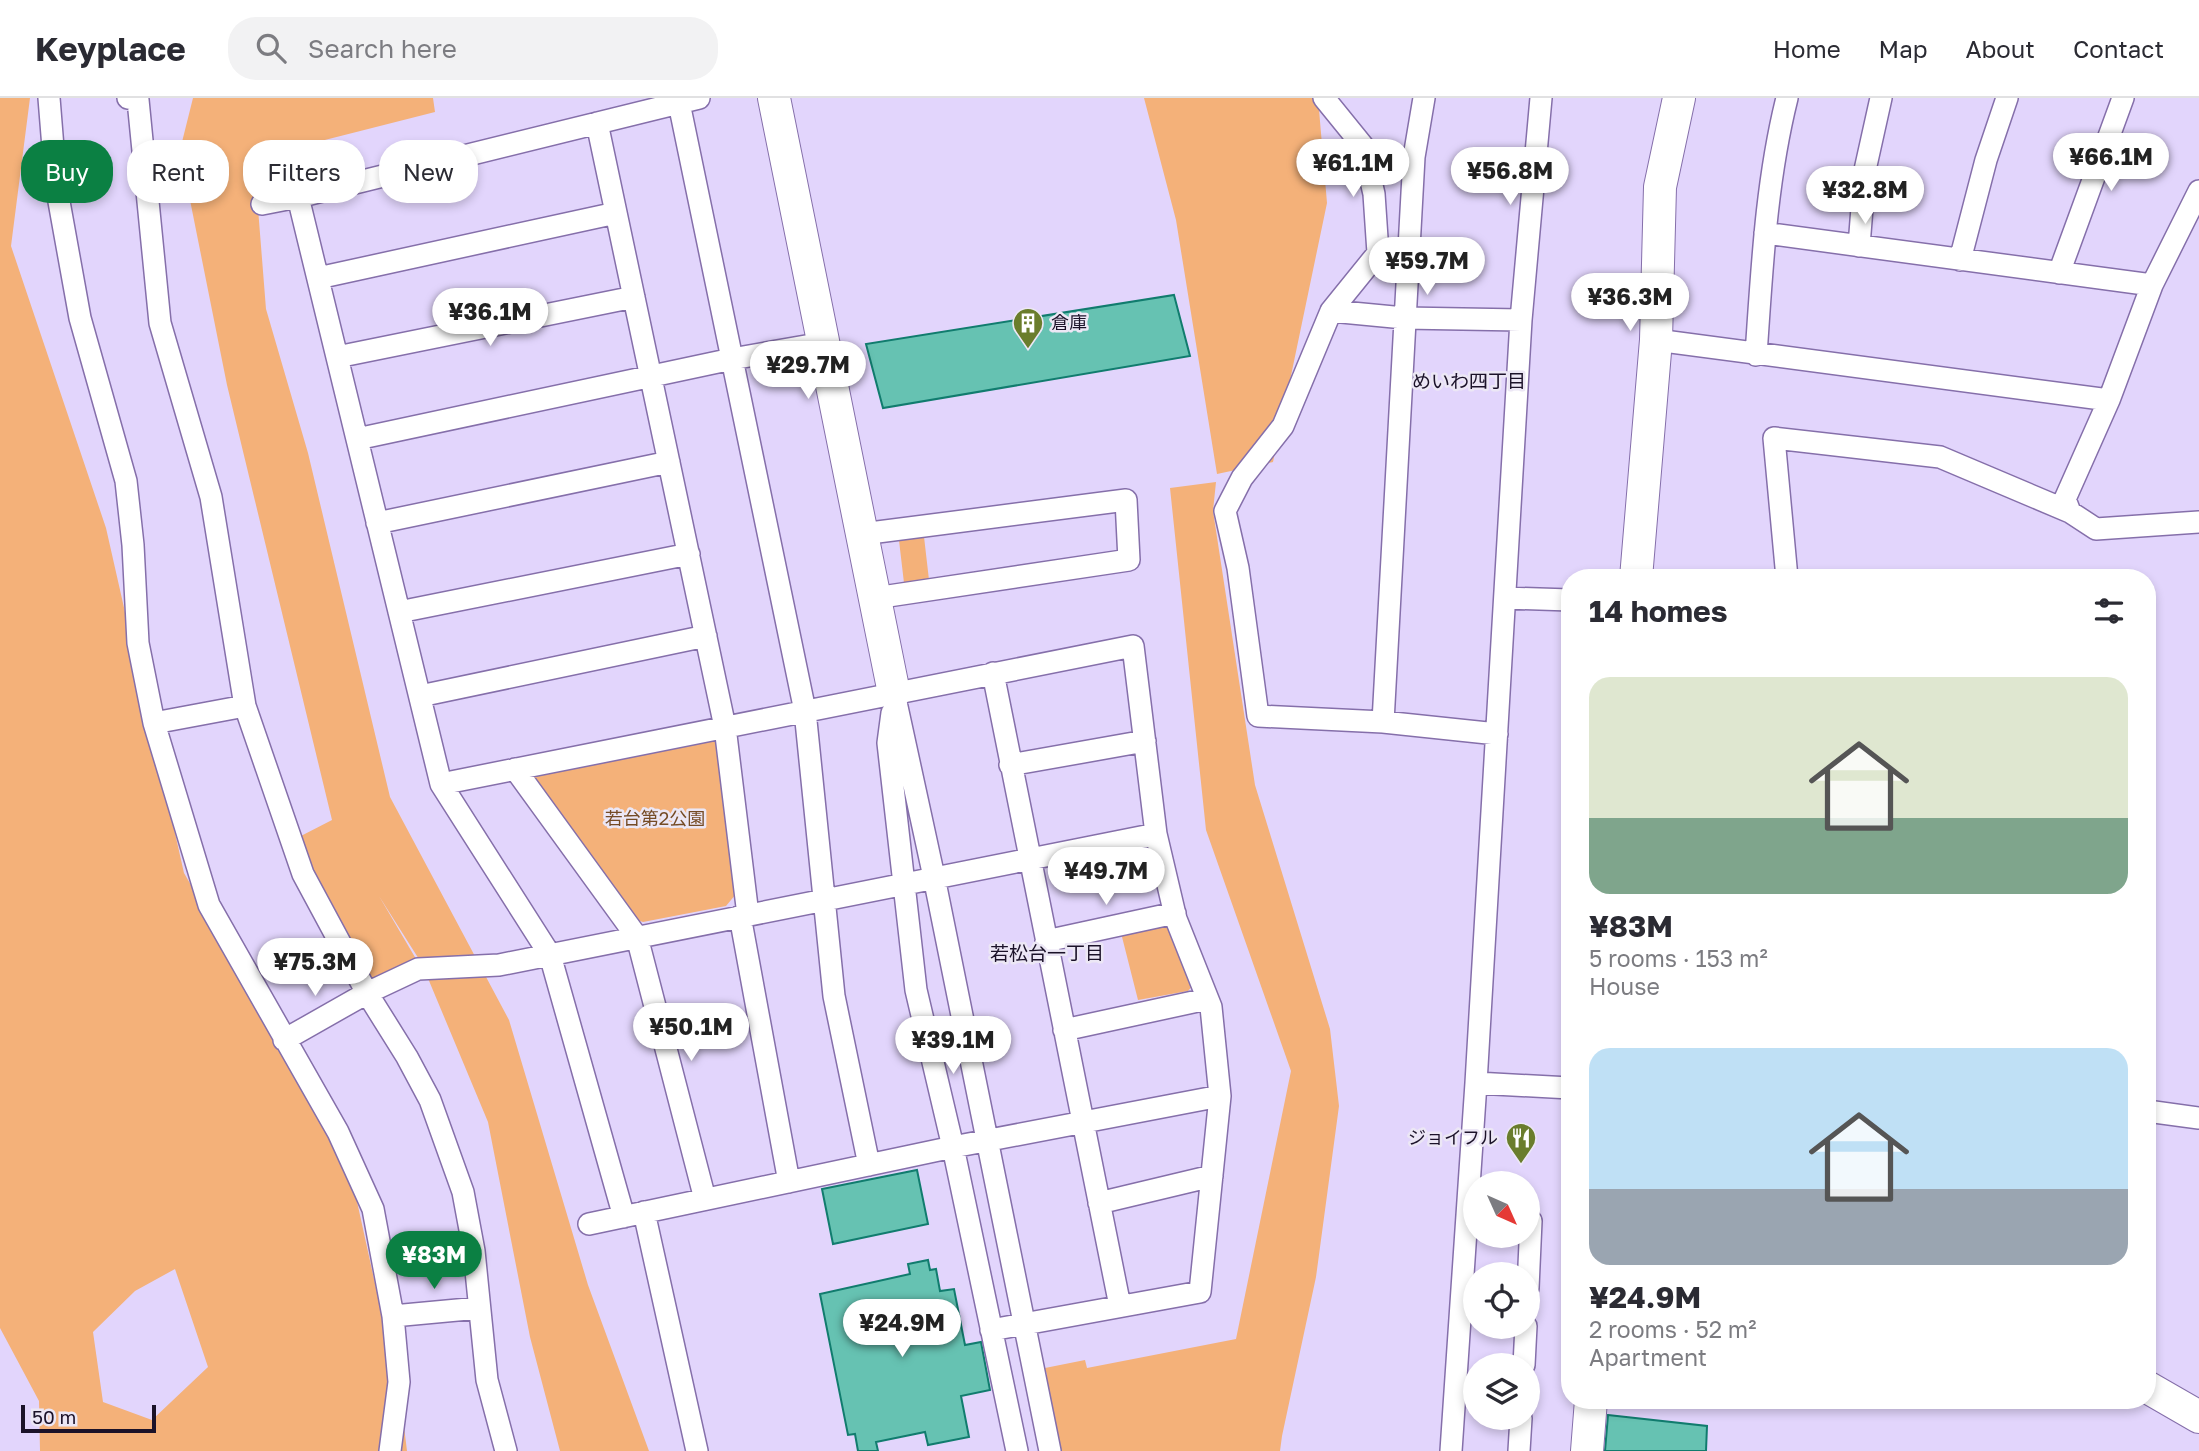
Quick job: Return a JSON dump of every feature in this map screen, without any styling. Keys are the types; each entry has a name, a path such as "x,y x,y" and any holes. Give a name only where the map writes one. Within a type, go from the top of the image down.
{"street":[{"path":"49,98 56,185 79,318 126,481 133,545 138,643 154,723 209,905 338,1132 373,1209 393,1316 399,1382 390,1451"},
{"path":"128,98 138,100 160,323 211,497 245,706 303,874 367,993 430,1100 463,1192 474,1251 487,1380 506,1451"},
{"path":"774,98 1050,1451"},
{"path":"1324,98 1363,146 1374,194 1378,253 1331,311 1283,426 1242,478 1225,511 1238,568 1258,716 1383,722 1497,734"},
{"path":"1383,722 1414,157 1424,98"},
{"path":"1473,1171 1521,320 1541,98"},
{"path":"1637,569 1656,340 1660,187 1679,98"},
{"path":"1756,355 1765,233 1777,137 1787,98"},
{"path":"1859,246 1866,170 1881,98"},
{"path":"1960,260 1986,160 2007,98"},
{"path":"2059,273 2123,98"},
{"path":"365,180 689,100 732,359 805,711 834,996 869,1165"},
{"path":"597,123 725,727 744,915 789,1182"},
{"path":"2070,512 2065,499 2109,400 2152,285 2198,199"},
{"path":"262,204 267,203"},
{"path":"299,203 441,784 550,955 634,1214 697,1451"},
{"path":"318,278 616,213"},
{"path":"1765,233 2152,285"},
{"path":"337,357 634,298"},
{"path":"1331,311 1404,318 1521,320"},
{"path":"1656,340 2109,400"},
{"path":"357,439 732,359 823,343"},
{"path":"1786,569 1774,438 1940,457 2070,512 2096,528 2199,522"},
{"path":"377,523 669,462"},
{"path":"862,534 1126,500 1129,560 875,598"},
{"path":"399,612 689,554"},
{"path":"1505,598 1561,600"},
{"path":"420,696 706,636"},
{"path":"441,784 1133,646 1156,834 1175,913 1210,1007 1220,1096 1200,1292 991,1330"},
{"path":"993,673 1121,1307"},
{"path":"894,693 888,743 916,990 953,1147 1017,1451"},
{"path":"154,723 245,706"},
{"path":"1010,765 1144,741"},
{"path":"515,769 637,937 705,1199"},
{"path":"284,1040 367,993 418,969 499,965 1156,834"},
{"path":"1045,941 1175,913"},
{"path":"1064,1030 1208,999"},
{"path":"1476,1083 1561,1088"},
{"path":"589,1224 987,1140 1220,1096"},
{"path":"2156,1112 2199,1118"},
{"path":"1099,1203 1212,1176"},
{"path":"1451,1451 1468,1248"},
{"path":"393,1316 479,1308"},
{"path":"2156,1392 2199,1417"},
{"path":"1587,1451 1590,1409"},
{"path":"1519,1451 1520,1430"}],"green space":[{"path":"0,98 30,98 25,140 21,140 21,168 11,246 106,528 184,873 347,1156 401,1402 407,1451 40,1451 39,1401 0,1328","holes":["175,1269 208,1367 152,1420 103,1402 93,1332 135,1291"]},
{"path":"193,98 433,98 435,112 325,140 243,140 243,203 258,203 266,309 308,453 390,797 509,1020 588,1285 649,1451 560,1451 530,1337 488,1122 422,964 379,896 419,964 367,982 297,838 332,820 227,385 191,203 229,203 229,140 182,140"},
{"path":"1144,98 1318,98 1327,203 1273,462 1217,474 1176,220"},
{"path":"1216,482 1213,511 1255,785 1330,1029 1339,1106 1316,1277 1280,1451 1056,1451 1042,1377 1047,1375 1045,1368 1085,1360 1087,1368 1236,1339 1291,1071 1206,830 1170,488"},
{"path":"923,528 929,580 904,583 898,532"},
{"name":"若台第2公園","path":"711,731 720,740 736,894 726,906 643,922 637,920 534,779 538,767"},
{"path":"1164,919 1174,925 1194,984 1188,991 1138,1000 1120,929"}],"building":[{"name":"倉庫","path":"1174,295 1190,356 883,408 866,344"},
{"path":"917,1170 928,1224 833,1244 822,1189"},
{"path":"928,1260 930,1270 936,1269 940,1291 954,1289 965,1345 981,1342 990,1390 961,1396 969,1437 928,1445 925,1432 876,1442 878,1451 858,1451 855,1434 848,1435 820,1294 910,1274 908,1264"},
{"path":"1608,1415 1707,1426 1706,1451 1605,1451"}],"place":[{"name":"倉庫","path":"1028,350"},
{"name":"ジョイフル","path":"1521,1165"}],"district":[{"name":"めいわ四丁目","path":"1469,381"},
{"name":"若松台一丁目","path":"1047,953"}]}
